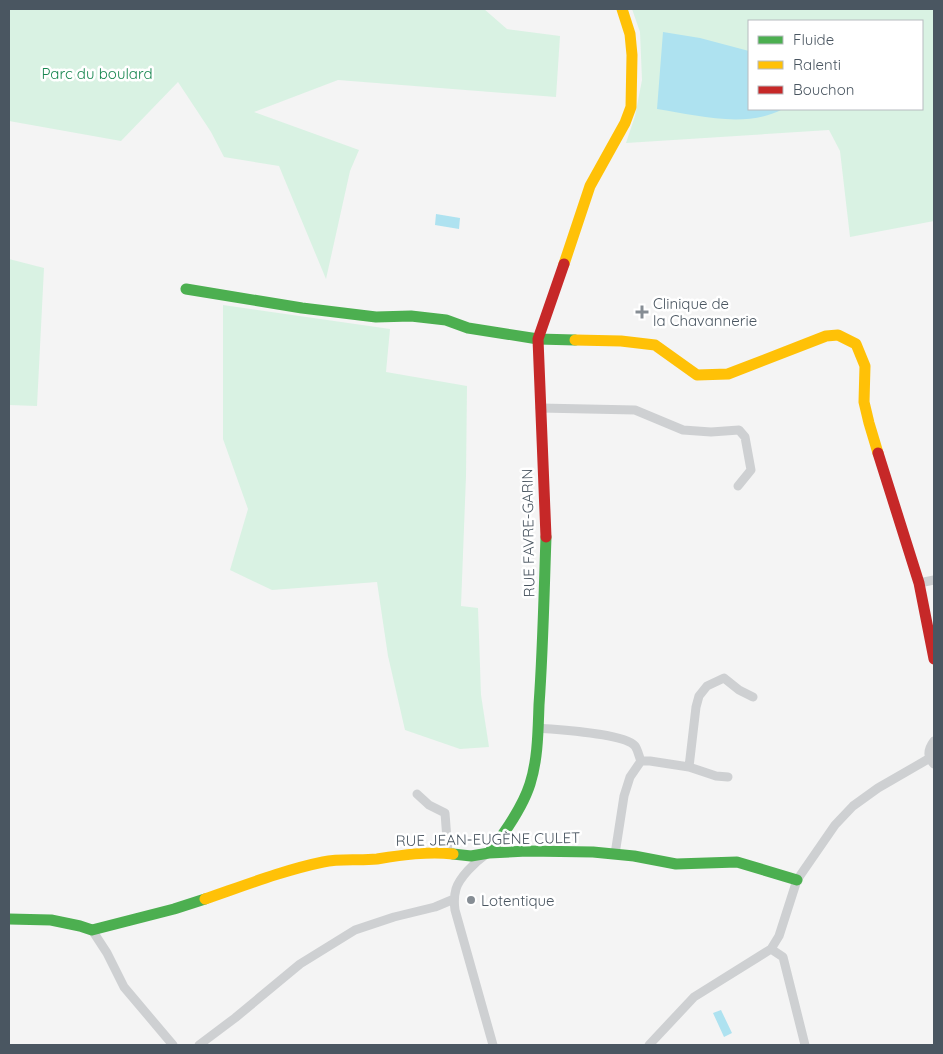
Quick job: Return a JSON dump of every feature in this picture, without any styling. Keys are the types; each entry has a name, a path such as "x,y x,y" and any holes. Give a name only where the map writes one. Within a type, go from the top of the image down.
{"street":[{"name":"RUE FAVRE-GARIN","path":"454,899 456,887 473,864 489,853 497,843 519,808 530,785 536,758 542,666 546,541 538,339 590,186 625,123 631,107 632,55 630,34 622,9"},
{"path":"186,289 302,308 376,317 411,316 446,320 468,328 538,339 655,345 698,376 728,374 826,336 838,335 856,344 865,366 864,402 918,584 934,659"},
{"path":"540,408 635,410 683,430 710,432 739,430 745,437 751,470 738,486"},
{"path":"918,584 934,580"},
{"path":"689,767 696,707 699,696 707,686 724,678 739,690 754,697"},
{"path":"538,728 624,739 635,746 641,761"},
{"path":"649,1045 694,997 771,949 779,936 797,880 835,825 853,806 878,788 932,761 929,752 930,746 934,741"},
{"path":"641,761 689,767 716,776 728,777"},
{"path":"615,854 624,796 630,777 641,761"},
{"path":"417,794 429,805 446,813 448,853"},
{"name":"RUE JEAN-EUGÈNE CULET","path":"9,919 51,920 92,930 174,910 283,873 322,862 373,859 421,853 448,853 471,856 489,853 565,851 615,854 676,864 738,862 797,880"},
{"path":"199,1045 300,964 356,930 454,899 455,910 493,1045"},
{"path":"92,930 107,953 124,987 173,1045"},
{"path":"771,949 783,957 804,1045"}],"green space":[{"name":"Parc du boulard","path":"9,9 484,9 507,29 560,36 556,97 338,80 254,112 359,150 350,171 326,279 279,166 224,157 211,132 178,82 121,141 9,121"},
{"path":"632,9 934,9 934,221 850,237 840,151 829,130 626,143 635,116 642,80 640,32"},
{"path":"9,259 44,268 37,406 9,405"},
{"path":"223,305 390,329 386,372 467,386 461,606 478,608 481,695 489,747 460,749 405,730 388,656 377,582 272,590 230,570 248,509 223,439"}],"water":[{"path":"663,32 700,38 748,51 748,110 780,110 753,118 721,119 657,109"},
{"path":"436,214 460,218 459,229 435,225"},
{"path":"721,1010 732,1033 724,1037 713,1013"}],"traffic: fast":[{"path":"186,289 302,308 376,317 411,316 446,320 468,328 538,339 575,340"},
{"path":"489,853 523,802 535,765 538,735 546,537"},
{"path":"453,854 471,856 527,851 593,852 634,856 676,864 737,862 797,880"},
{"path":"9,919 51,920 92,930 205,899"}],"traffic: slow":[{"path":"564,264 590,186 625,123 631,107 632,55 630,34 622,9"},
{"path":"575,340 621,341 655,345 697,375 728,374 826,336 838,335 856,344 865,366 864,402 878,453"},
{"path":"205,899 279,874 323,862 377,859 425,853 453,854"}],"traffic: jam":[{"path":"546,537 538,339 564,264"},
{"path":"878,453 919,583 934,659"}],"place":[{"name":"Clinique de la Chavannerie","path":"642,312"},
{"name":"Lotentique","path":"471,900"}]}
